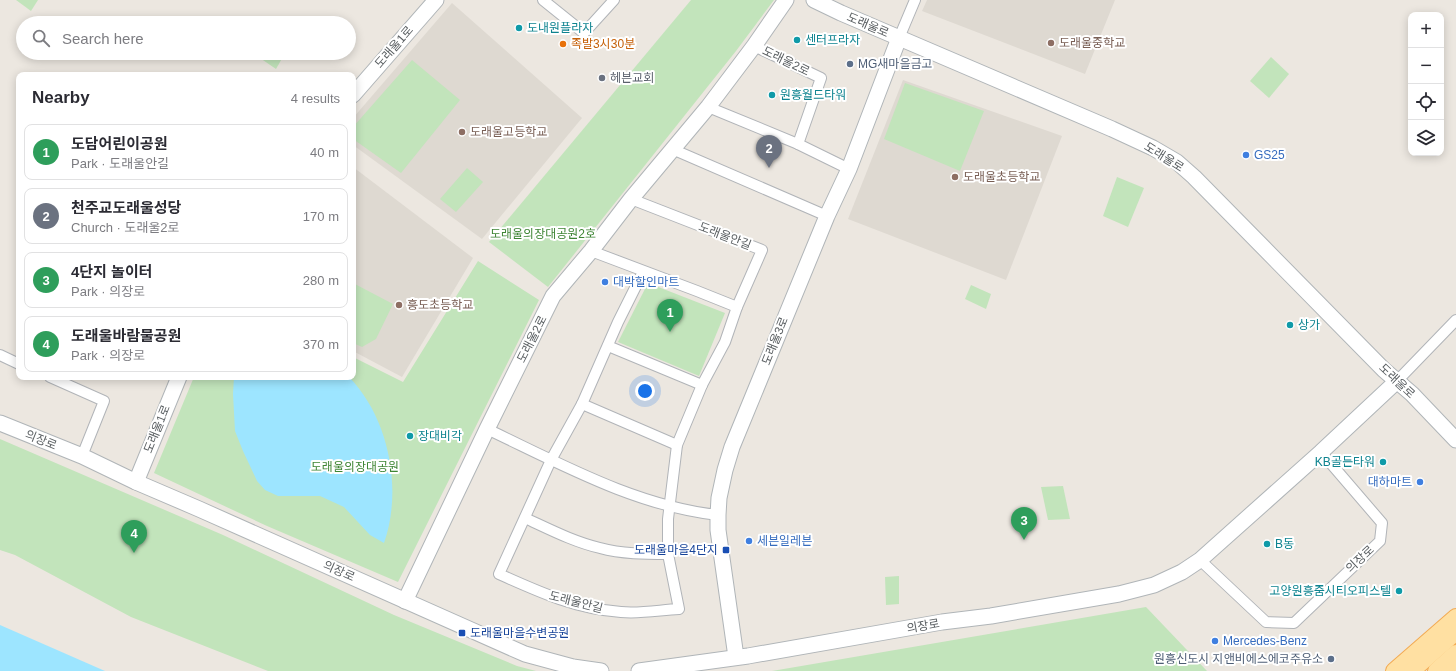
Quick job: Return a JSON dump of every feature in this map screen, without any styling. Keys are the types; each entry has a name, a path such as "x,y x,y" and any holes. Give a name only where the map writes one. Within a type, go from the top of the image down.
{"main road":[{"path":"1394,671 1456,617"},
{"path":"1412,671 1456,632"},
{"path":"1436,671 1456,653"},
{"path":"1453,671 1456,668"}],"street":[{"name":"도래울1로","path":"356,92 436,0"},
{"path":"543,0 584,33 614,0"},
{"name":"도래울2로","path":"405,601 553,296 591,251 672,149 708,107 754,46 786,0"},
{"name":"도래울로","path":"814,0 1112,129 1153,148 1177,162 1239,222 1397,381 1412,394 1456,440"},
{"path":"899,38 915,0"},
{"name":"도래울3로","path":"736,657 718,530 719,498 725,470 732,447 827,216 848,169 899,38"},
{"name":"도래울2로","path":"754,46 821,78 798,144"},
{"path":"708,107 798,144 848,169"},
{"path":"672,149 827,216"},
{"name":"도래울안길","path":"631,199 762,250 725,342 702,385 677,445 670,506 668,554 679,609 622,612 599,610 552,597 499,574 551,460 582,404 618,322 643,272"},
{"path":"591,251 738,307"},
{"name":"의장로","path":"639,671 736,657 1120,594 1154,585 1182,572 1200,560 1321,452 1397,381 1456,320"},
{"path":"608,346 702,385"},
{"path":"0,356 16,363"},
{"path":"57,380 104,401 82,456"},
{"name":"도래울1로","path":"136,482 178,380"},
{"path":"582,404 677,445"},
{"name":"의장로","path":"0,423 82,456 136,482 199,508 525,654 573,668 601,671"},
{"path":"487,430 604,484 670,506 704,514 718,515"},
{"name":"의장로","path":"1200,560 1266,622 1294,623 1380,541 1382,524 1321,452"},
{"path":"525,518 577,541 600,548 624,553 668,554"}],"shaded area":[{"name":"도래울중학교","path":"927,0 1115,0 1085,74 922,11"},
{"name":"도래울고등학교","path":"452,3 582,118 482,239 356,147 356,115"},
{"name":"도래울초등학교","path":"903,80 1062,136 1006,280 848,219"},
{"name":"흥도초등학교","path":"356,169 473,258 402,377 356,353"}],"green space":[{"path":"16,0 38,0 31,11"},
{"name":"도래울의장대공원2호","path":"691,0 774,0 736,51 548,287 489,242"},
{"path":"1271,57 1289,74 1269,98 1250,81"},
{"path":"263,60 281,60 276,69"},
{"path":"412,60 460,100 401,173 356,141 356,124"},
{"path":"905,83 984,111 960,171 884,139"},
{"path":"467,168 483,182 456,212 440,199"},
{"path":"1117,177 1144,188 1128,227 1103,216"},
{"name":"도래울의장대공원","path":"478,261 539,300 398,582 267,526 154,473 193,380 356,380 356,358 403,382"},
{"path":"648,283 725,313 699,376 618,342"},
{"path":"356,285 393,304 376,339 362,347 356,344"},
{"path":"971,285 991,294 986,309 965,299"},
{"path":"0,439 223,535 394,615 517,666 536,671 268,671 131,617 15,555 0,550"},
{"path":"1063,486 1070,519 1048,520 1041,487"},
{"path":"899,576 899,604 886,605 885,577"},
{"path":"1146,607 1207,671 772,671"}],"water":[{"path":"234,380 351,380 363,394 374,413 383,433 389,455 392,478 392,500 390,522 384,543 370,535 344,507 320,496 278,496 265,490 257,481 235,431"},
{"path":"0,625 105,671 0,671"}],"place":[{"name":"도내원플라자","path":"519,28"},
{"name":"센터프라자","path":"797,40"},
{"name":"도래울중학교","path":"1051,43"},
{"name":"족발3시30분","path":"563,44"},
{"name":"MG새마을금고","path":"850,64"},
{"name":"헤븐교회","path":"602,78"},
{"name":"원흥월드타워","path":"772,95"},
{"name":"도래울고등학교","path":"462,132"},
{"name":"GS25","path":"1246,155"},
{"name":"천주교도래울성당","path":"769,168"},
{"name":"도래울초등학교","path":"955,177"},
{"name":"대박할인마트","path":"605,282"},
{"name":"흥도초등학교","path":"399,305"},
{"name":"상가","path":"1290,325"},
{"name":"도담어린이공원","path":"670,332"},
{"name":"장대비각","path":"410,436"},
{"name":"KB골든타워","path":"1383,462"},
{"name":"대하마트","path":"1420,482"},
{"name":"4단지 놀이터","path":"1024,540"},
{"name":"세븐일레븐","path":"749,541"},
{"name":"B동","path":"1267,544"},
{"name":"도래울마을4단지","path":"726,550"},
{"name":"도래울바람물공원","path":"134,553"},
{"name":"고양원흥줌시티오피스텔","path":"1399,591"},
{"name":"도래울마을수변공원","path":"462,633"},
{"name":"Mercedes-Benz","path":"1215,641"},
{"name":"원흥신도시 지앤비에스에코주유소","path":"1331,659"}]}
